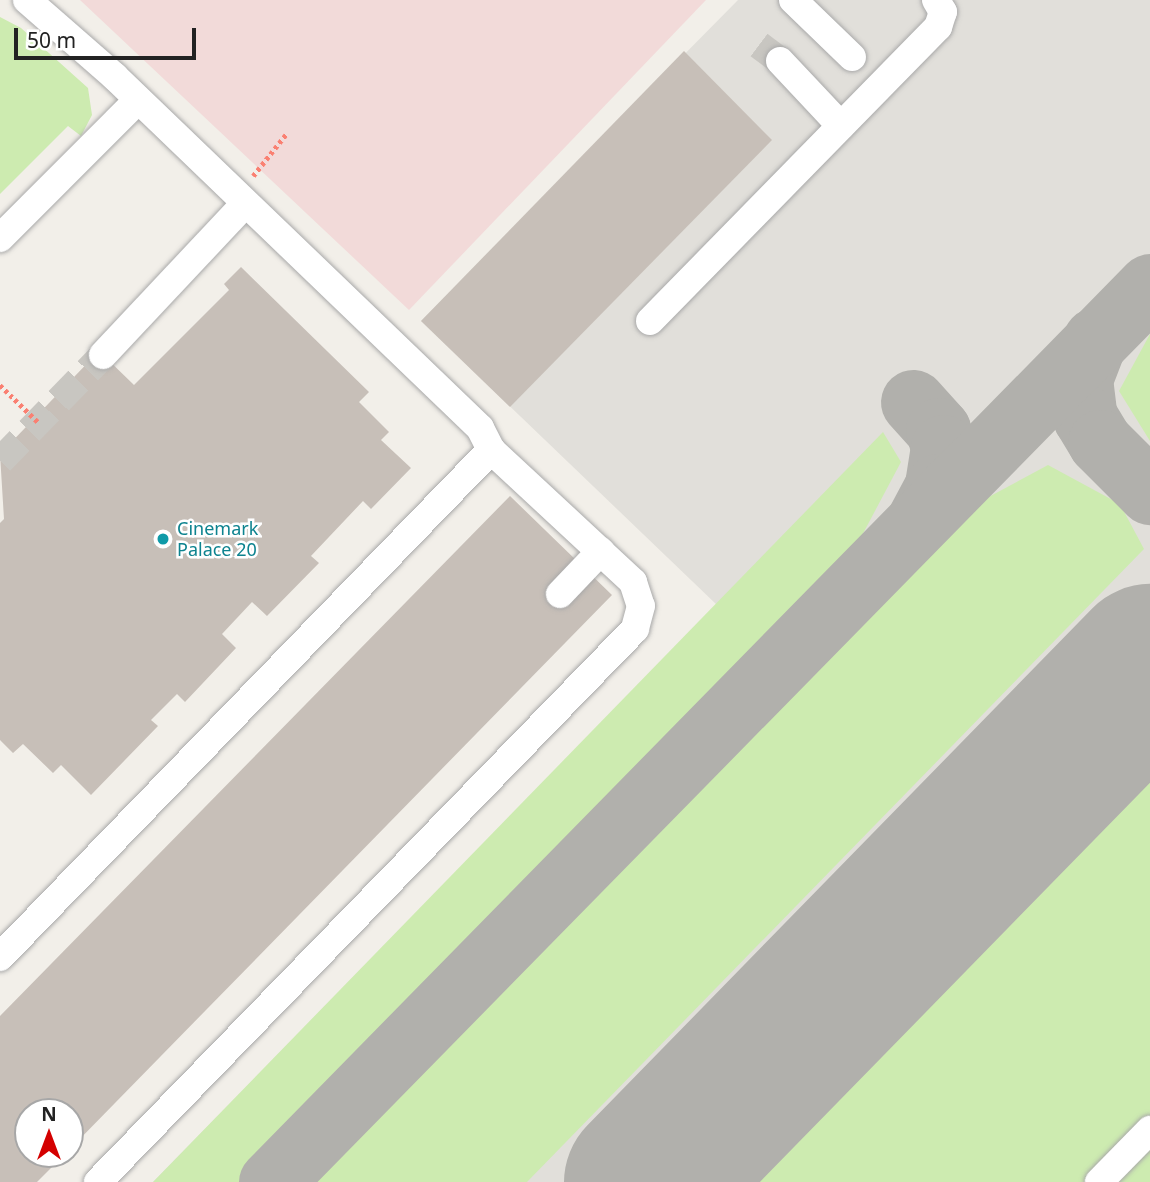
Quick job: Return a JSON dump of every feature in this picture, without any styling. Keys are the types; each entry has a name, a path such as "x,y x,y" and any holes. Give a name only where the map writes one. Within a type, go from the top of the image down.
{"lane":[{"path":"27,0 138,100 480,428 491,450 601,551 638,590 641,606 635,629 98,1182"},
{"path":"793,0 852,57"},
{"path":"650,321 938,27 943,12 936,0"},
{"path":"780,61 841,126"},
{"path":"0,238 138,100"},
{"path":"103,355 239,199"},
{"path":"0,957 491,450"},
{"path":"560,594 601,551"},
{"path":"1099,1182 1150,1130"}],"path":[{"path":"239,199 287,133"},
{"path":"0,385 38,422"}],"shaded area":[{"path":"80,0 706,0 409,310"},
{"path":"738,0 1150,0 1150,1144 1113,1182 153,1182 717,605 421,321"}],"green space":[{"path":"0,17 21,28 88,88 92,115 81,136 68,126 0,194"},
{"path":"1150,334 1150,441 1119,391"},
{"path":"883,432 901,462 859,541 763,648 240,1182 153,1182"},
{"path":"1048,465 1120,504 1144,549 527,1182 303,1182 886,586 970,507"},
{"path":"1150,780 1150,1130 1099,1182 758,1182"},
{"path":"1150,1144 1150,1182 1113,1182"}],"building":[{"path":"684,51 772,140 510,407 421,321"},
{"name":"Cinemark Palace 20","path":"241,267 369,392 359,402 389,432 381,440 411,468 371,509 363,501 311,556 319,563 267,616 252,602 222,634 236,648 185,702 177,694 151,720 158,726 91,795 61,765 53,773 23,744 13,753 0,740 0,523 4,519 0,454 99,351 134,385 229,290 224,284"},
{"path":"510,496 612,595 84,1135 84,1098 14,1098 14,1168 51,1168 37,1182 0,1182 0,1016"}],"taxiway":[{"path":"271,1182 1150,286"},
{"path":"1095,340 1080,379 1085,417 1100,442 1150,492"},
{"path":"913,402 938,430 943,447 937,486 920,518"}],"runway":[{"path":"645,1182 1150,665"}],"tunnel":[{"path":"759,45 780,61"},
{"path":"0,461 103,355"}],"place":[{"name":"Cinemark Palace 20","path":"163,539"}]}
